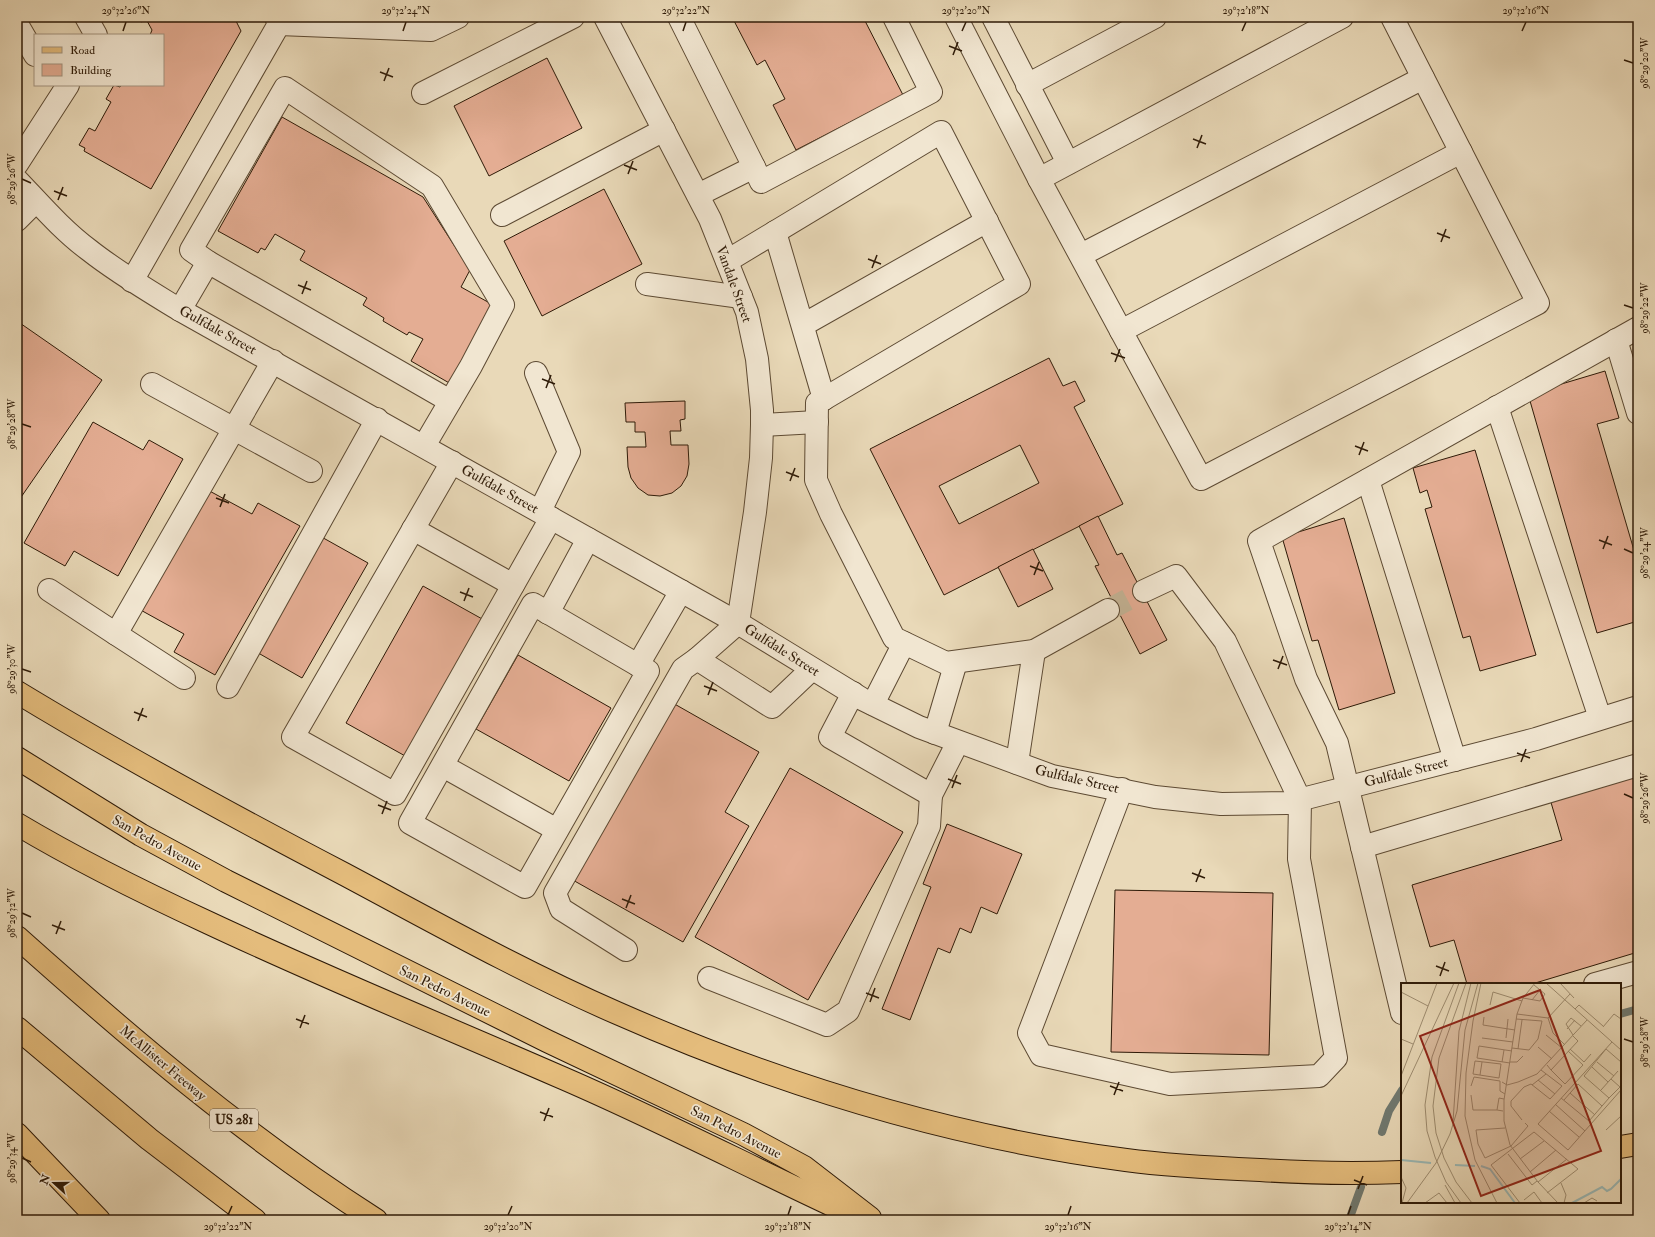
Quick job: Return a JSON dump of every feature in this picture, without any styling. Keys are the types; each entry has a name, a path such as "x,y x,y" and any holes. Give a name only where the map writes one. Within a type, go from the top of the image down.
{"main road":[{"path":"17,692 192,793 487,951 616,1013 695,1046 765,1071 872,1106 919,1119 984,1134 1091,1155 1207,1168 1302,1172 1401,1172"},
{"name":"San Pedro Avenue","path":"17,758 141,835 226,881 547,1041 743,1134 804,1167 873,1220"},
{"path":"17,824 148,895 368,996 606,1097 864,1220"},
{"name":"McAllister Freeway","path":"17,937 139,1044 221,1111 305,1173 376,1220"},
{"path":"17,1028 149,1139 255,1220"},
{"path":"17,1134 99,1220"},
{"path":"1621,1147 1638,1144"}],"street":[{"path":"86,17 95,34"},
{"path":"132,281 277,20 431,30 458,17"},
{"path":"423,93 573,17"},
{"name":"Vandale Street","path":"606,17 710,219 747,312 757,359 762,425 761,458 755,512 738,623"},
{"path":"679,17 761,182 931,92 894,17"},
{"path":"956,17 1039,179 1201,479 1538,303 1392,17"},
{"path":"992,17 1068,163"},
{"path":"1027,85 1155,17"},
{"path":"1039,179 1342,17"},
{"path":"17,24 34,53"},
{"path":"1081,255 1423,78"},
{"path":"424,446 450,401 503,305 432,186 285,88 191,250 208,262 450,401"},
{"path":"17,164 60,89"},
{"path":"502,215 664,130"},
{"path":"727,261 941,132 1019,284 817,404 816,480 831,514 894,638 946,663 1034,651 1108,610"},
{"path":"1121,331 1461,152"},
{"path":"698,195 754,167"},
{"name":"Gulfdale Street","path":"17,180 48,213 88,250 132,281 180,310 377,419 738,623 812,669 873,704 919,727 1052,776 1122,789 1155,797 1221,804 1287,803 1536,739 1638,707"},
{"path":"17,220 36,201"},
{"path":"803,325 987,221"},
{"path":"776,232 824,399"},
{"path":"180,310 208,262"},
{"path":"647,284 741,297"},
{"path":"1401,1009 1337,743 1306,680 1260,541 1638,328"},
{"path":"1616,340 1638,413"},
{"path":"116,634 273,361"},
{"path":"452,462 293,738 395,794 514,585 546,515 569,452 536,373"},
{"path":"152,384 312,471"},
{"path":"1497,407 1600,718"},
{"path":"228,687 377,419"},
{"path":"762,425 817,422"},
{"path":"1368,480 1454,760"},
{"path":"413,529 514,585"},
{"path":"548,613 588,539"},
{"path":"1122,789 1029,1033 1041,1055 1170,1084 1319,1076 1336,1058 1299,859 1300,800 1224,641 1176,576 1144,590"},
{"path":"49,590 184,678"},
{"path":"638,665 681,591"},
{"path":"533,604 638,665 648,671 524,887 410,823 533,604"},
{"path":"626,950 561,909 555,893 683,669 697,659 738,623"},
{"path":"873,704 904,643"},
{"path":"1017,763 1034,651"},
{"path":"697,659 772,707 812,669"},
{"path":"935,733 956,662"},
{"path":"853,693 830,737 931,795"},
{"path":"709,978 827,1025 848,1011 929,826 931,795 958,742"},
{"path":"1362,847 1638,765"},
{"path":"443,766 557,830"},
{"path":"1599,983 1638,972"}],"building":[{"path":"139,17 234,17 241,31 151,189 84,151 85,148 79,145 89,128 95,131 111,102 106,99 113,86 164,86 164,34 150,34 152,30 146,19 141,22"},
{"path":"732,17 863,17 903,95 796,150 773,105 785,99 765,60 757,65"},
{"path":"547,58 582,128 489,176 454,106"},
{"path":"282,117 423,197 470,270 461,287 495,306 451,384 411,361 423,339 409,332 407,335 383,321 384,318 363,305 367,298 300,260 305,251 275,234 265,250 261,248 258,253 218,231"},
{"path":"604,189 642,264 542,316 504,241"},
{"path":"17,321 102,380 17,503"},
{"path":"1049,358 1063,386 1075,381 1085,401 1074,407 1123,504 944,595 870,449","holes":["1020,445 1039,483 959,524 939,486"]},
{"path":"1605,371 1619,418 1597,424 1638,564 1638,621 1597,633 1528,394"},
{"path":"685,401 685,419 680,420 681,431 670,431 671,445 688,445 689,464 687,476 681,486 672,493 660,496 648,495 638,488 631,478 628,467 627,447 646,447 645,432 635,432 635,422 626,422 625,403"},
{"path":"93,422 143,450 149,440 183,459 118,576 74,551 65,566 24,543"},
{"path":"1475,450 1536,655 1480,671 1470,636 1463,638 1425,509 1432,507 1427,490 1420,493 1413,468"},
{"path":"204,488 252,514 258,503 300,526 215,675 174,652 184,634 137,608"},
{"path":"1098,516 1117,555 1122,553 1167,640 1140,654 1095,566 1099,565 1079,526"},
{"path":"1344,518 1395,693 1339,710 1318,640 1312,641 1282,537"},
{"path":"318,535 368,563 302,678 253,650"},
{"path":"1033,549 1053,589 1018,607 998,567"},
{"path":"423,586 484,620 407,757 346,723"},
{"path":"518,655 611,708 569,781 476,729"},
{"path":"671,702 759,752 725,812 749,826 683,942 571,879"},
{"path":"790,768 903,832 808,1000 695,937"},
{"path":"1638,773 1638,952 1535,983 1467,983 1454,940 1430,947 1412,885 1562,840 1550,799"},
{"path":"947,824 1022,854 997,914 981,907 971,933 960,928 950,953 938,948 910,1020 882,1009 931,887 923,884"},
{"path":"1115,890 1273,893 1269,1055 1111,1052"}],"waterway":[{"path":"1621,1014 1638,1009"},
{"path":"1382,1132 1389,1111 1401,1092"},
{"path":"1349,1220 1361,1187"}],"tunnel":[{"path":"1108,610 1144,591"}]}
